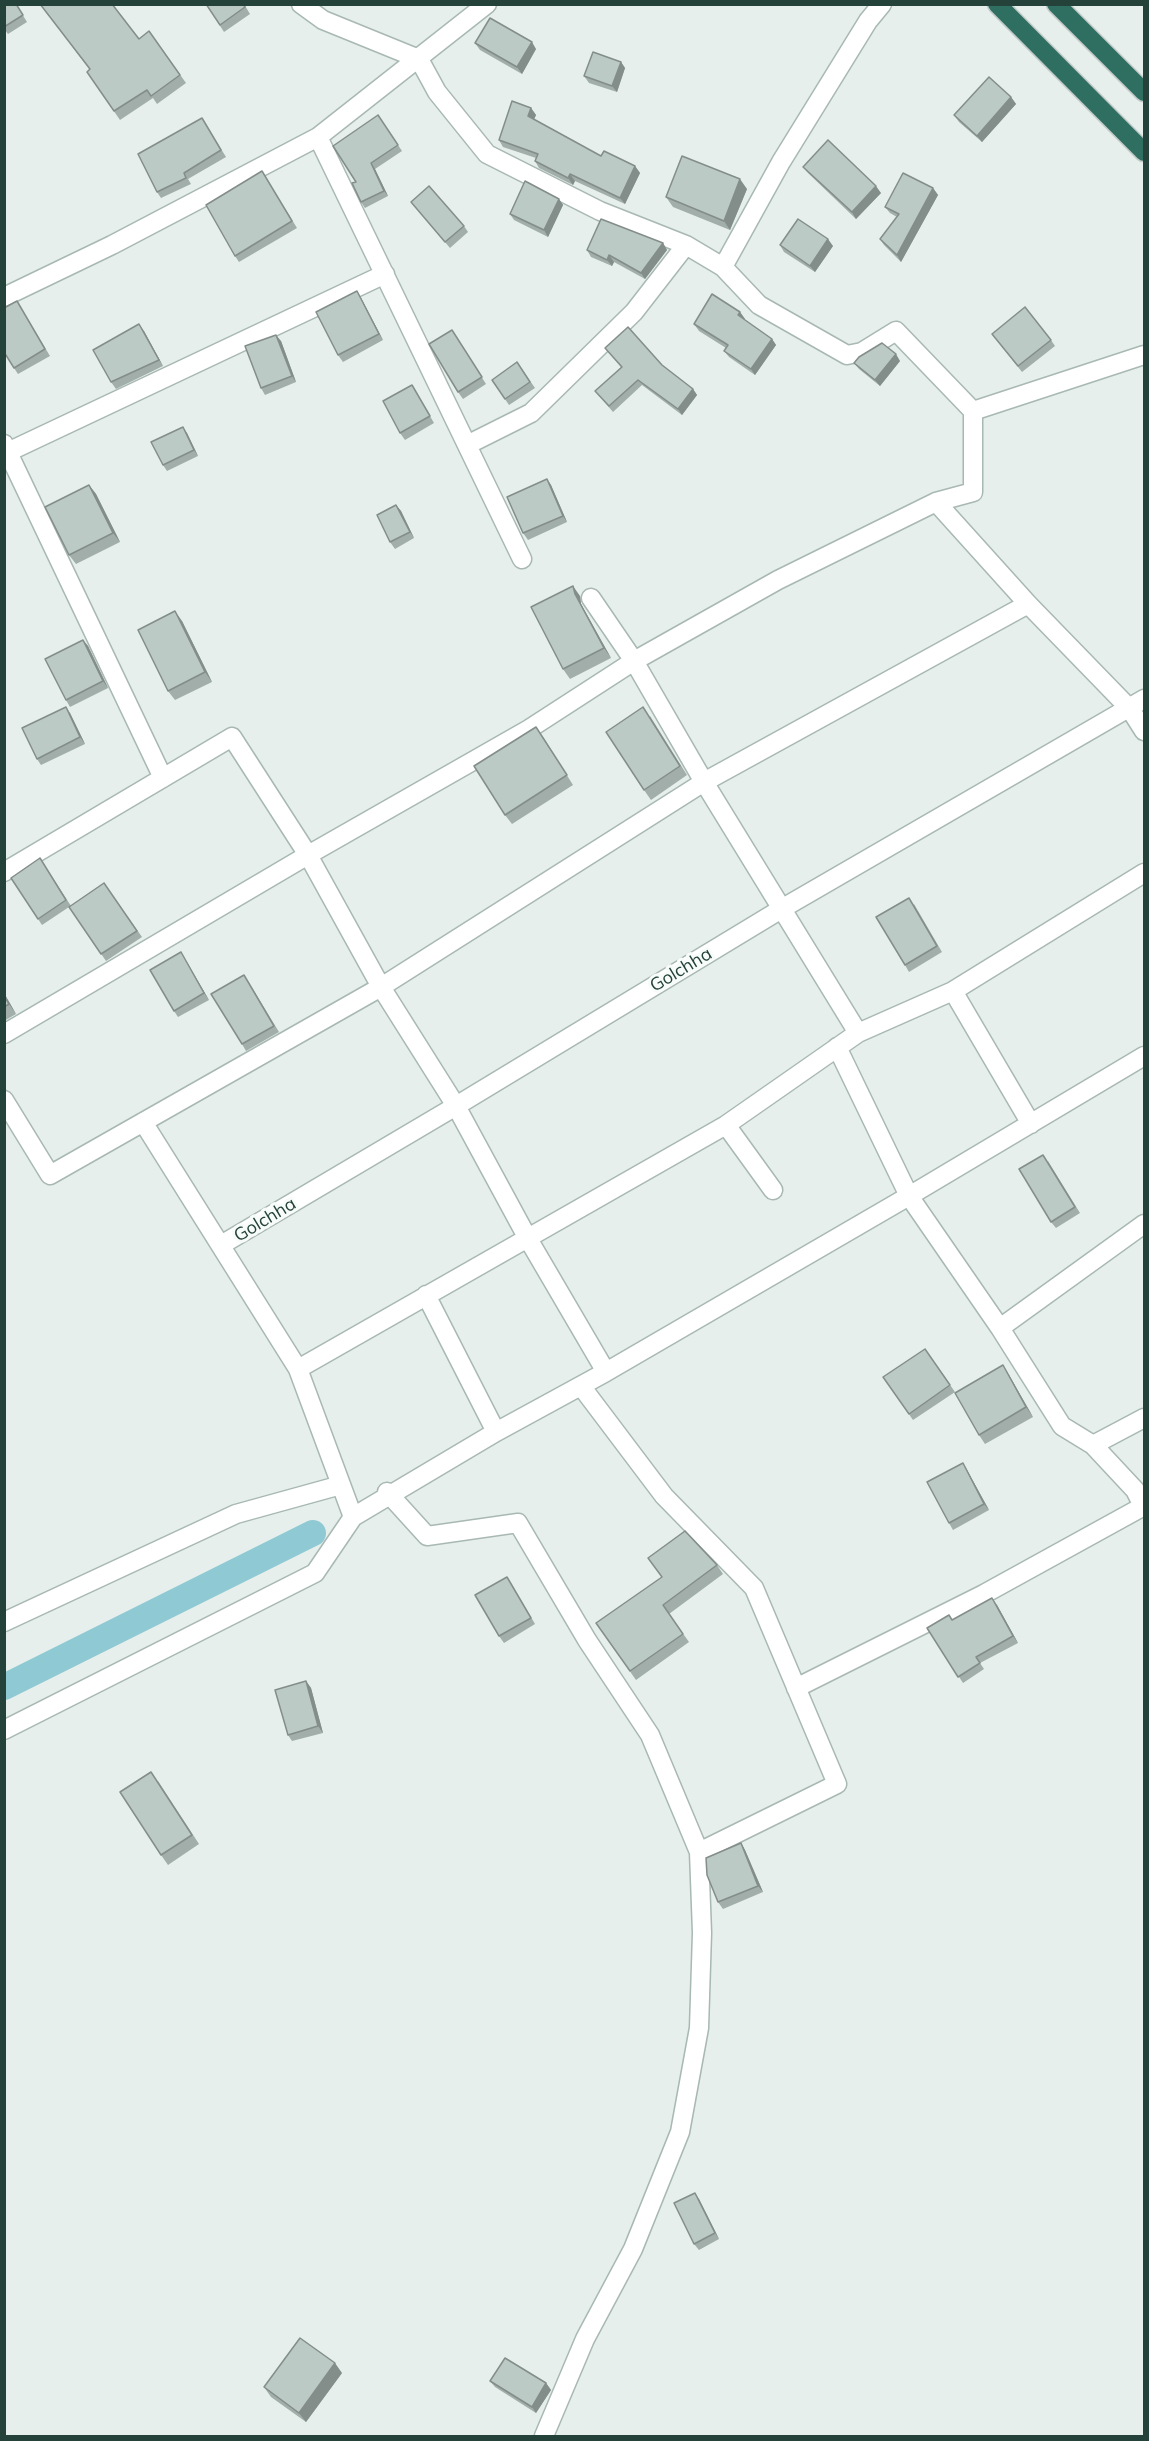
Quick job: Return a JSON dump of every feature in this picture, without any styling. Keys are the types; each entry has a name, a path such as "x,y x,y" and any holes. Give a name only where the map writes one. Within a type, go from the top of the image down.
{"highway":[{"path":"997,4 1144,152"},
{"path":"1056,4 1144,92"}],"street":[{"path":"4,1034 529,729 634,661 778,580 936,502 974,492 973,411 896,330 862,352 847,355 759,305 723,267 686,245 600,211 487,154 437,92 419,59 323,20 301,4"},
{"path":"4,297 112,245 318,137 487,4"},
{"path":"723,267 781,162 868,21 882,4"},
{"path":"318,137 522,560"},
{"path":"467,445 531,413 634,312 686,245"},
{"path":"163,778 7,447 385,274"},
{"path":"973,411 1144,355"},
{"path":"936,502 1028,604 1137,704 1144,731"},
{"path":"591,598 634,661 704,782 858,1033"},
{"path":"4,1100 50,1175 381,987 704,782 1028,604"},
{"name":"Golchha","path":"221,1245 783,908 1137,704"},
{"path":"4,872 232,736 309,855 381,987 456,1106 527,1237 606,1372"},
{"path":"298,1369 726,1125 858,1033 953,991 1144,873"},
{"path":"953,991 1031,1124"},
{"path":"796,1688 984,1594 1143,1508 1135,1490 1093,1445 1062,1426 1000,1328 909,1196 837,1047"},
{"path":"4,1730 315,1573 353,1517 388,1493 606,1372 1144,1056"},
{"path":"143,1122 298,1369 353,1517"},
{"path":"726,1125 773,1190"},
{"path":"1000,1328 1144,1224"},
{"path":"426,1295 496,1432"},
{"path":"581,1386 664,1496 754,1588 837,1784 699,1852"},
{"path":"1093,1445 1144,1418"},
{"path":"4,1622 236,1514 341,1485"},
{"path":"388,1493 427,1536 518,1523 587,1640 650,1735 699,1852 702,1933 699,2028 680,2132 633,2249 585,2339 544,2436"}],"building":[{"path":"4,4 16,4 23,15 4,27"},
{"path":"40,4 112,4 139,39 149,31 180,75 151,96 147,90 114,111 87,72 90,69"},
{"path":"206,4 243,4 245,7 220,25"},
{"path":"490,18 532,42 517,67 475,43"},
{"path":"593,52 621,62 612,86 584,76"},
{"path":"989,77 1011,97 977,136 954,115"},
{"path":"512,101 531,108 528,116 601,156 604,151 635,166 620,198 570,174 568,178 535,161 538,154 499,140"},
{"path":"378,115 398,145 371,163 384,191 361,202 352,183 356,182 333,146"},
{"path":"202,118 221,150 184,173 186,178 157,192 138,154"},
{"path":"828,140 876,186 852,212 803,167"},
{"path":"682,156 740,179 724,221 666,197"},
{"path":"262,171 292,221 235,256 206,205"},
{"path":"903,173 933,188 897,255 880,239 899,214 885,207"},
{"path":"525,181 559,199 544,230 510,214"},
{"path":"429,186 464,226 445,242 411,202"},
{"path":"601,219 663,243 641,273 609,255 607,260 587,250"},
{"path":"798,219 828,239 810,266 780,245"},
{"path":"357,291 379,334 338,355 316,312"},
{"path":"712,294 740,312 738,315 772,339 751,369 724,351 728,345 694,324"},
{"path":"17,301 45,349 14,368 4,352 4,308"},
{"path":"1025,307 1051,340 1018,366 992,334"},
{"path":"139,324 159,360 111,382 93,350"},
{"path":"628,327 662,365 693,389 678,409 638,380 609,406 595,391 622,367 605,348"},
{"path":"452,330 482,377 458,392 429,344"},
{"path":"276,335 292,376 261,388 245,346"},
{"path":"882,343 896,354 875,380 854,363 859,357"},
{"path":"517,362 530,382 505,399 492,380"},
{"path":"412,385 430,416 400,433 383,401"},
{"path":"183,427 194,450 163,465 151,442"},
{"path":"547,479 563,516 523,533 507,497"},
{"path":"89,485 113,533 69,555 45,507"},
{"path":"396,505 410,532 390,542 377,515"},
{"path":"573,586 604,648 563,669 531,607"},
{"path":"175,611 205,672 168,691 138,630"},
{"path":"83,640 103,681 66,700 45,659"},
{"path":"66,707 80,737 37,759 22,728"},
{"path":"643,707 680,766 644,790 606,732"},
{"path":"536,727 567,775 505,815 474,766"},
{"path":"40,858 66,900 38,919 11,878"},
{"path":"104,883 137,931 101,954 69,907"},
{"path":"909,898 937,946 905,965 876,917"},
{"path":"181,952 204,993 174,1011 150,970"},
{"path":"244,975 274,1026 242,1044 211,994"},
{"path":"4,996 9,1004 4,1007"},
{"path":"1043,1155 1075,1207 1051,1222 1019,1169"},
{"path":"925,1349 950,1385 909,1414 883,1377"},
{"path":"1003,1365 1026,1407 979,1435 955,1393"},
{"path":"963,1463 984,1504 949,1523 927,1482"},
{"path":"685,1531 717,1565 663,1605 683,1634 630,1671 596,1623 662,1577 648,1558"},
{"path":"507,1577 531,1618 499,1636 475,1595"},
{"path":"992,1598 1013,1636 976,1657 980,1663 958,1677 927,1628 949,1615 952,1620"},
{"path":"306,1681 318,1726 288,1735 275,1690"},
{"path":"151,1772 192,1835 161,1855 120,1792"},
{"path":"741,1843 758,1886 718,1902 707,1875 706,1858"},
{"path":"695,2193 715,2233 694,2244 674,2203"},
{"path":"300,2338 335,2363 299,2413 264,2387"},
{"path":"505,2358 546,2383 532,2407 490,2381"}],"waterway":[{"path":"4,1687 313,1533"}]}
